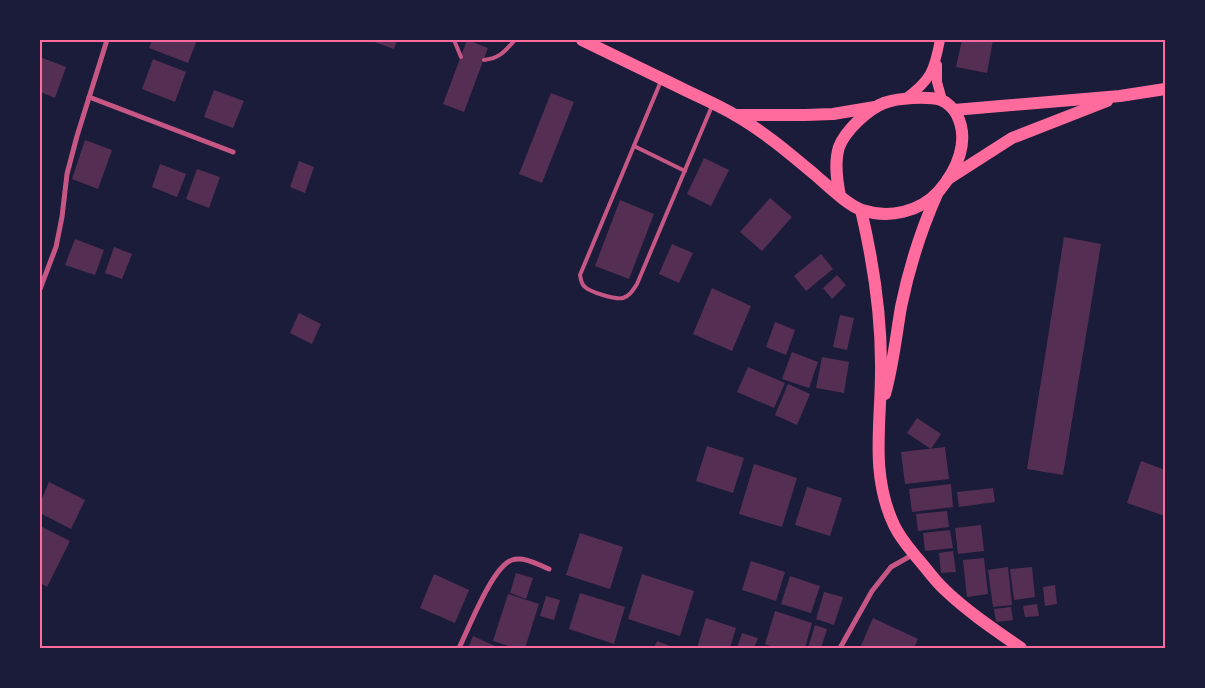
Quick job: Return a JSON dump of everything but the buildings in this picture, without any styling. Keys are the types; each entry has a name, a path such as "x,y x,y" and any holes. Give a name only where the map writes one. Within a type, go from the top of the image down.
{"main road":[{"path":"582,40 735,115 774,142 840,196 861,210 893,214 922,205 938,192 948,179 962,150 961,123 954,110 942,100 921,98 884,103 858,121 848,132 839,148 836,178 840,196"},
{"path":"904,100 927,80 933,70 940,40"},
{"path":"937,58 938,82 942,100"},
{"path":"954,110 1120,96 1165,89"},
{"path":"948,179 1012,138 1120,96"},
{"path":"735,115 833,114 877,107"},
{"path":"880,412 892,371 895,342 908,281 924,225 938,192"},
{"path":"861,210 870,248 877,297 881,364 878,456 880,483 894,524 903,540 944,590 1021,648"}],"street":[{"path":"40,289 56,246 62,217 67,174 107,40"},
{"path":"89,97 233,152"},
{"path":"840,648 872,591 891,567 914,554"},
{"path":"459,648 490,582 502,567 512,560 523,559 549,569"}],"lane":[{"path":"454,40 461,56"},
{"path":"484,60 495,58 502,54 515,40"},
{"path":"662,79 580,275 581,282 585,288 616,299 624,298 632,292 713,104"},
{"path":"634,146 685,171"}]}
